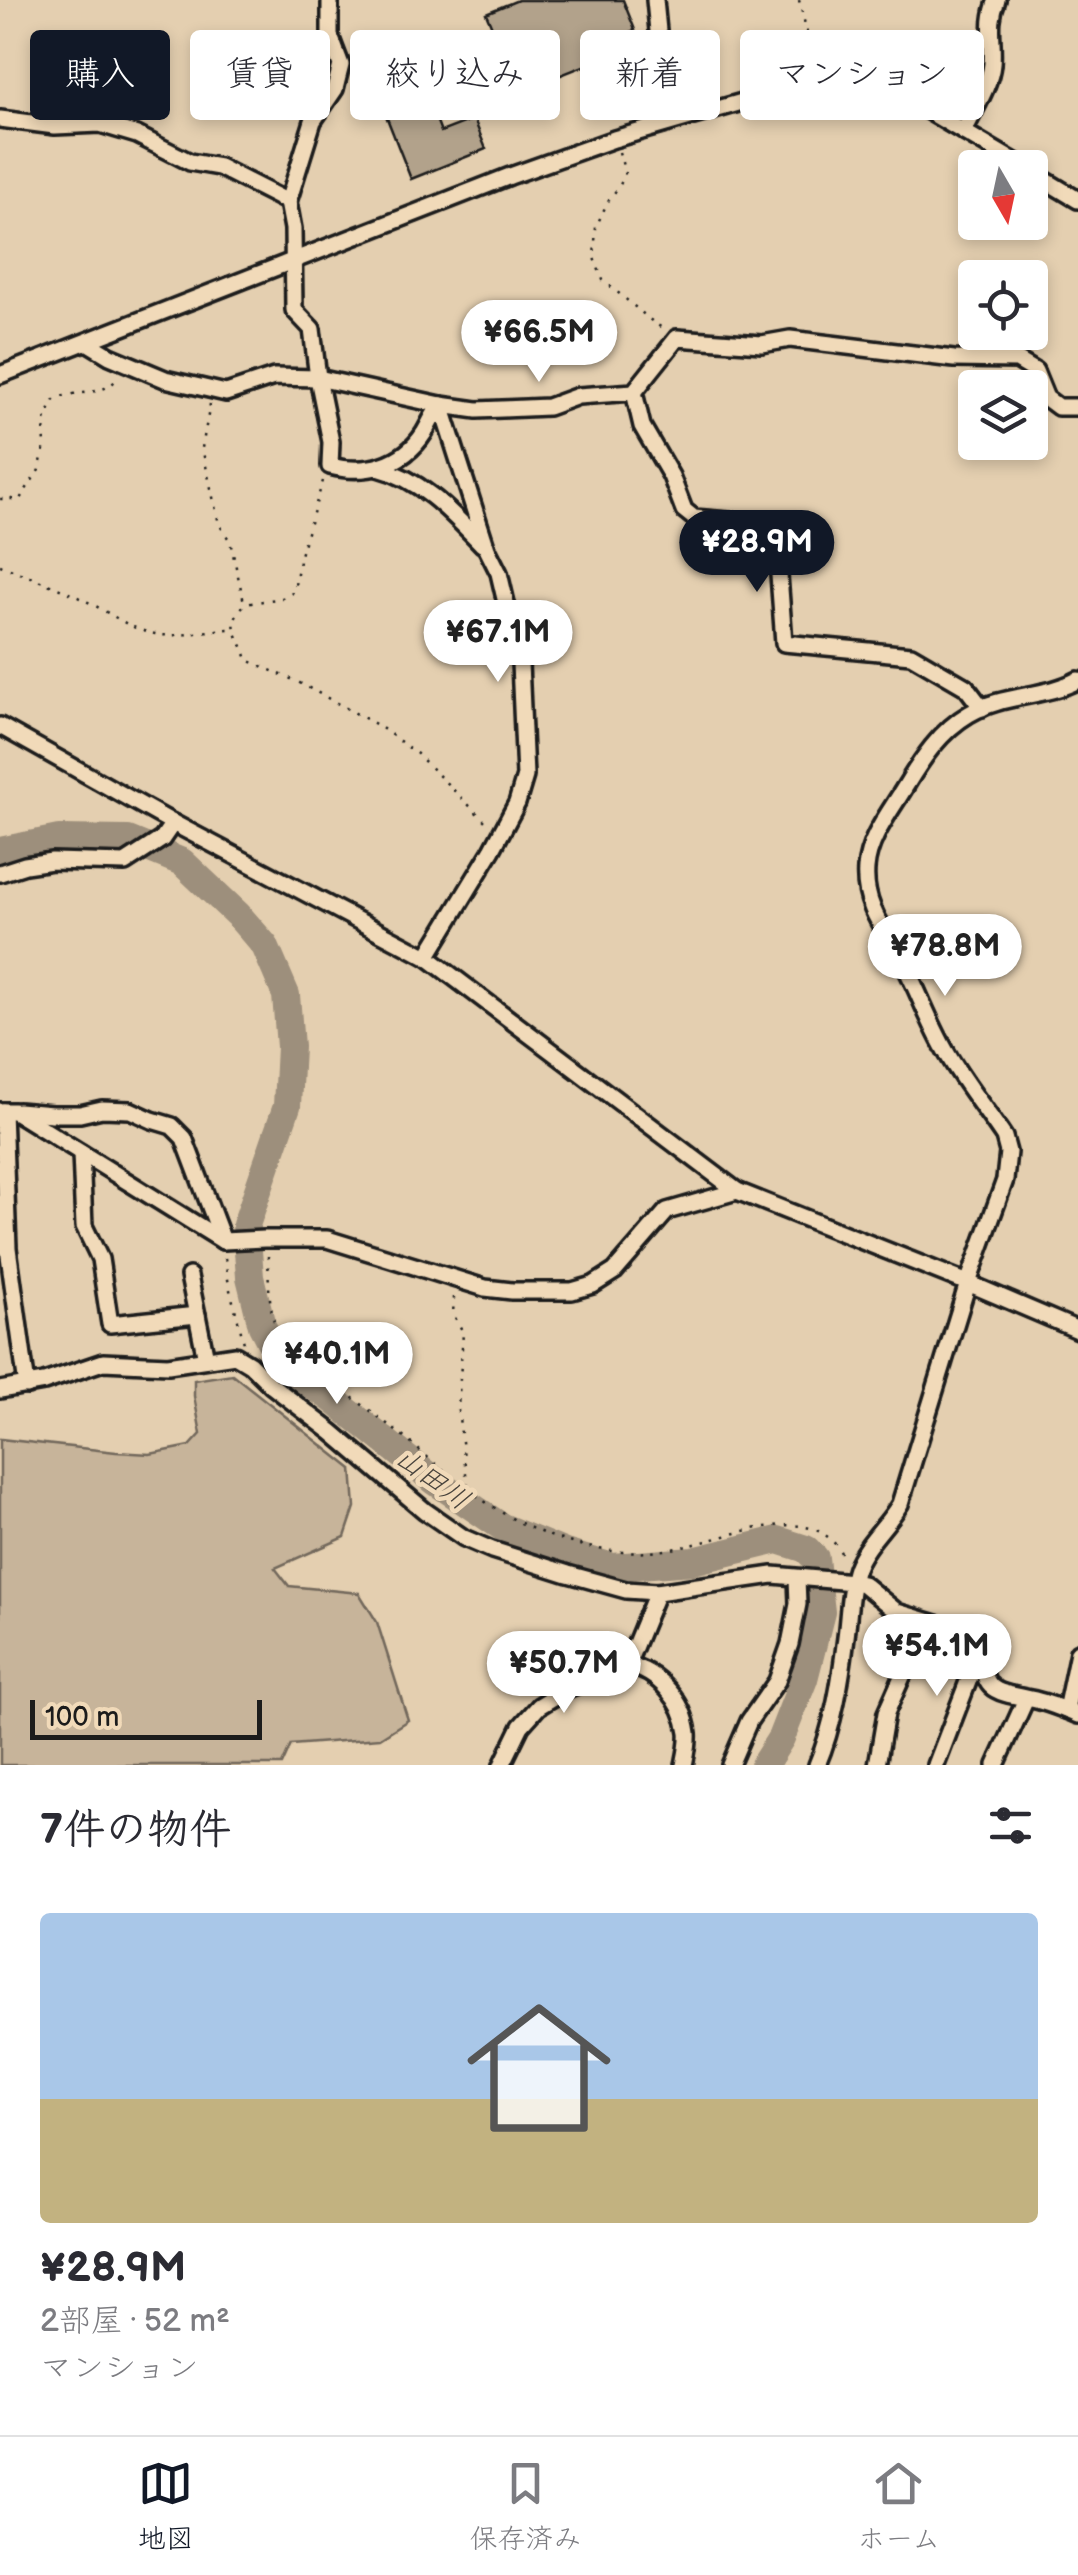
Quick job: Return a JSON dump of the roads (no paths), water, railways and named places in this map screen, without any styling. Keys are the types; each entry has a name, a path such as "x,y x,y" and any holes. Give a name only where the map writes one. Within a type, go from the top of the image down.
{"street":[{"path":"330,0 330,36 341,65 336,90 313,121 288,202 293,229 294,310 312,329 331,442 330,466 358,470 391,464 423,434 441,404"},
{"path":"656,0 667,124"},
{"path":"964,132 992,64 989,25 996,0"},
{"path":"0,375 510,176 614,139 784,88 856,81 890,89 995,150"},
{"path":"0,120 55,126 100,124 137,135 190,162 219,167 288,202"},
{"path":"1048,182 1078,200"},
{"path":"86,342 165,378 213,389 231,392 274,377 318,378 477,410 548,407 578,396 634,392 678,338 762,344 790,339 954,358 1017,360 1035,372 1046,398 1058,407 1078,408"},
{"path":"634,392 642,426 671,476 684,510 694,518 763,524 776,534 784,643 911,655 966,687 982,708"},
{"path":"428,958 500,836 517,803 524,776 520,663 499,572 487,549 441,404"},
{"path":"378,468 412,480 487,549"},
{"path":"817,1765 829,1732 845,1651 848,1581 900,1504 1004,1180 1007,1145 946,1053 906,968 878,924 868,895 869,852 930,748 958,722 982,708 1046,694 1078,680"},
{"path":"0,726 428,958 737,1190 1078,1330"},
{"path":"0,873 52,861 125,863 162,839 173,823"},
{"path":"6,1111 80,1114 102,1109 130,1110 172,1126 184,1138 226,1241"},
{"path":"6,1111 226,1241 327,1240 485,1288 512,1291 549,1293 584,1288 614,1270 667,1211 737,1190"},
{"path":"6,1111 8,1248 27,1386"},
{"path":"81,1153 84,1226 100,1259 110,1324 197,1315"},
{"path":"188,1276 206,1359"},
{"path":"0,1390 27,1386 103,1362 152,1366 235,1355 425,1510 464,1538 492,1550 626,1590 657,1592 772,1575 863,1584 890,1608 970,1634 979,1642 984,1675 1006,1696 1072,1712 1078,1652"},
{"path":"730,1765 749,1720 777,1681 790,1644 801,1578"},
{"path":"627,1665 657,1592"},
{"path":"877,1765 886,1713 909,1661 913,1617"},
{"path":"938,1764 980,1650"},
{"path":"502,1765 521,1726 539,1706 627,1665 652,1673 676,1702 688,1729 684,1765"},
{"path":"996,1765 1026,1699"}],"waterway":[{"name":"山田川","path":"0,851 59,839 128,840 182,862 265,946 286,995 290,1047 287,1106 246,1225 250,1277 262,1326 282,1364 436,1482 502,1527 565,1553 612,1567 693,1561 778,1540 806,1549 815,1558 821,1612 804,1679 781,1738 764,1765"}]}
